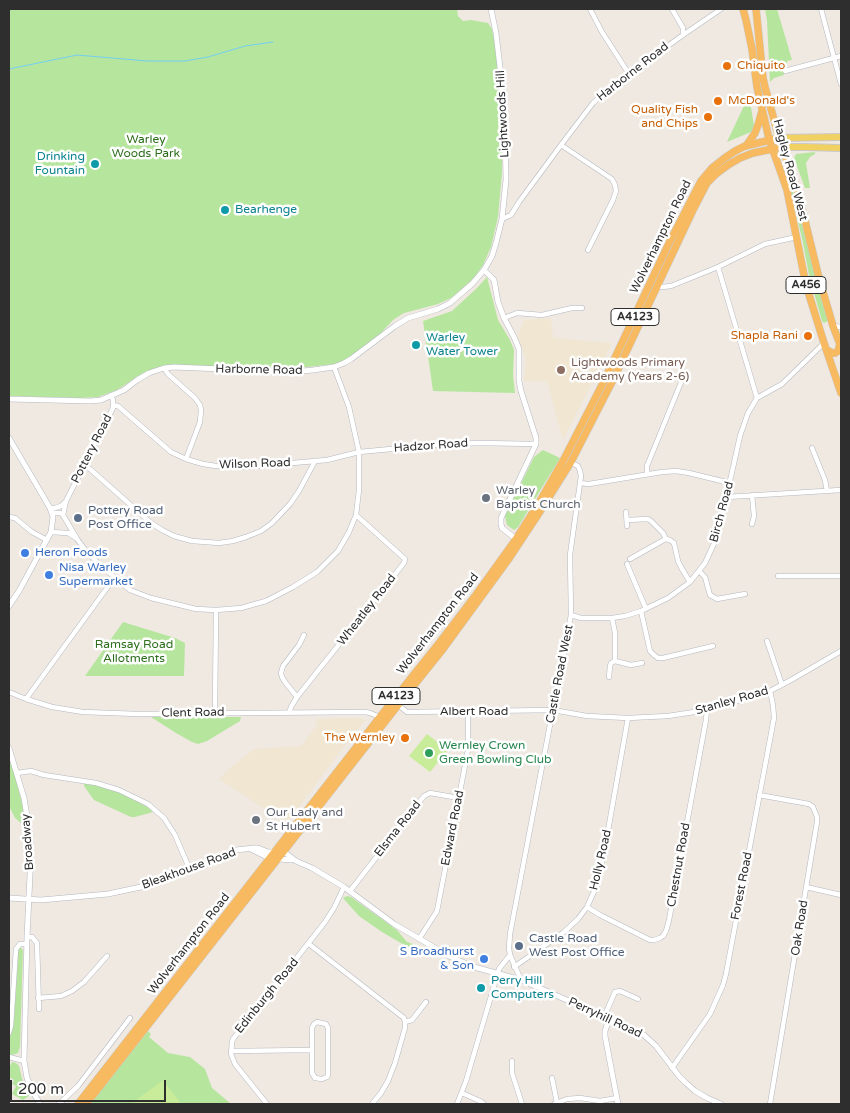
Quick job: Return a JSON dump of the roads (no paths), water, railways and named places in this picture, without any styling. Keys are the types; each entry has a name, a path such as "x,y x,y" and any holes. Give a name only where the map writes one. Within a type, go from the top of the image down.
{"highway":[{"name":"Hagley Road West","path":"743,9 769,140 787,190 806,285 841,393"},
{"name":"Hagley Road West","path":"756,9 763,78 779,138 798,192 819,278 837,326 841,345"},
{"path":"745,146 755,133 762,109"},
{"name":"Wolverhampton Road","path":"86,1104 380,717 539,513 612,382 701,181 712,168 745,146 779,138"},
{"name":"Wolverhampton Road","path":"654,284 707,183 716,174 740,158 772,148 782,147"},
{"path":"821,332 827,325 837,326"},
{"path":"827,350 835,353 841,345"},
{"name":"Wolverhampton Road","path":"78,1104 443,649 518,540"},
{"path":"380,717 398,705"}],"main road":[{"path":"779,138 841,137"},
{"path":"782,147 841,148"}],"street":[{"name":"Lightwoods Hill","path":"490,9 496,33 505,129 506,180 502,219"},
{"path":"590,9 602,32 629,74"},
{"path":"672,9 683,28 683,35"},
{"name":"Harborne Road","path":"9,399 101,400 124,390 149,373 164,368 292,372 344,364 395,326 408,318 438,309 450,303 472,284 484,270 494,250 502,219 511,215 593,103 629,74 721,9"},
{"path":"821,9 841,84"},
{"path":"785,71 841,56"},
{"path":"790,63 792,69"},
{"path":"561,145 612,179 615,185 616,191 613,200 588,250"},
{"path":"654,284 662,287 671,286 718,267 765,244 797,237"},
{"path":"718,267 757,398 782,384 824,343"},
{"path":"484,270 494,280 498,302 519,349 521,391 536,438 536,444 501,518 502,528 518,540"},
{"path":"504,318 517,313 542,315 572,308 582,308"},
{"path":"571,314 572,308"},
{"path":"51,511 60,513 65,518 86,551 130,590 151,598 196,609 241,608 266,601 317,572 338,551 356,515 359,490 359,452 349,407 334,367"},
{"path":"164,368 200,405 200,422 186,459"},
{"path":"647,474 647,466 682,380"},
{"name":"Pottery Road","path":"62,532 65,528 66,502 113,408 111,395"},
{"name":"Birch Road","path":"571,615 581,618 612,618 641,611 668,598 690,582 699,572 718,534 740,436 748,414 757,398"},
{"name":"Wilson Road","path":"113,405 118,406 171,452 203,464 238,466 327,460"},
{"path":"9,438 51,511 53,522 47,540 9,606"},
{"name":"Hadzor Road","path":"327,460 359,452 434,445 480,443 536,444"},
{"path":"812,448 828,491"},
{"path":"568,460 578,466 580,483 595,484 662,472 689,473 730,483"},
{"path":"84,466 90,469 151,523 162,530 174,536 192,541 219,543 246,537 272,523 290,504 299,491 314,461"},
{"name":"Castle Road West","path":"521,980 510,955 510,934 571,615 570,555 580,483"},
{"path":"727,497 841,490"},
{"path":"752,496 754,516 752,524"},
{"path":"51,511 66,502"},
{"path":"626,512 627,523 648,519 663,533 666,539 674,543 678,561 690,582"},
{"name":"Wheatley Road","path":"289,713 297,697 404,563 404,559 356,515"},
{"path":"9,517 15,518 32,532 47,540"},
{"path":"51,532 62,532 77,539"},
{"path":"646,609 629,570 629,561 666,539"},
{"path":"623,573 629,570"},
{"path":"699,572 705,578 710,595 716,599 745,594"},
{"path":"778,576 841,576"},
{"path":"26,700 115,577"},
{"path":"215,713 216,610"},
{"path":"641,611 650,651 658,658 713,646"},
{"path":"612,618 615,633 615,662"},
{"path":"297,697 285,682 282,673 283,666 304,635"},
{"path":"766,640 782,685"},
{"name":"Stanley Road","path":"553,710 587,716 628,718 668,716 707,710 770,691 841,652"},
{"path":"610,677 611,663 631,665 642,663"},
{"name":"Forest Road","path":"672,1068 710,1014 723,985 774,718 770,691"},
{"name":"Clent Road","path":"9,692 26,700 83,712 138,714 365,712 380,717"},
{"name":"Albert Road","path":"398,705 407,712 553,710"},
{"name":"Chestnut Road","path":"587,907 650,940 663,936 669,920 707,710"},
{"name":"Edward Road","path":"419,939 436,911 468,750 468,711"},
{"name":"Holly Road","path":"514,967 564,932 578,919 587,907 599,877 628,718"},
{"name":"Broadway","path":"9,748 24,798 30,835 31,854 24,1060 27,1078 40,1104"},
{"path":"17,773 31,771 44,775 96,783 119,790 148,804 164,818 175,835 190,870"},
{"name":"Elsma Road","path":"350,891 424,796 430,793 459,798"},
{"name":"Oak Road","path":"759,795 809,804 813,807 817,822 770,1104"},
{"name":"Bleakhouse Road","path":"9,898 50,900 108,894 150,885 232,852 250,849 277,855 312,868 350,891 394,924 449,956 474,967 498,973"},
{"name":"Edinburgh Road","path":"231,1051 233,1039 325,922 344,887"},
{"path":"806,887 841,895"},
{"path":"27,937 32,937 37,943 39,1009"},
{"path":"9,1033 16,949 20,944 27,944"},
{"path":"308,944 404,1018 405,1028 395,1063 388,1081 372,1104"},
{"path":"456,1104 462,1093 499,969 510,955"},
{"path":"38,998 61,996 72,991 84,982 107,956"},
{"name":"Perryhill Road","path":"498,973 521,980 644,1035 656,1046 679,1076 695,1091 721,1104"},
{"path":"552,1078 555,1104 574,1098 617,1101 605,1036 607,1018 615,992 620,991 638,999"},
{"path":"405,1022 412,1020 426,1002"},
{"path":"59,1104 78,1086 130,1018"},
{"path":"120,1020 125,1024"},
{"path":"317,1022 326,1024 328,1028 328,1075 326,1078 316,1079 313,1077 312,1050 313,1026 317,1022"},
{"path":"267,1104 235,1064 231,1051 312,1050"},
{"path":"9,1059 24,1060"},
{"path":"512,1061 512,1073 522,1104"},
{"path":"462,1093 484,1104"}],"waterway":[{"path":"9,69 77,55 147,61 185,61 208,57 245,46 273,42"}],"place":[{"name":"Chiquito","path":"727,66"},
{"name":"McDonald's","path":"718,101"},
{"name":"Quality Fish and Chips","path":"708,117"},
{"name":"Drinking Fountain","path":"95,164"},
{"name":"Bearhenge","path":"225,210"},
{"name":"Shapla Rani","path":"808,336"},
{"name":"Warley Water Tower","path":"416,345"},
{"name":"Lightwoods Primary Academy (Years 2-6)","path":"561,370"},
{"name":"Warley Baptist Church","path":"486,498"},
{"name":"Pottery Road Post Office","path":"78,518"},
{"name":"Heron Foods","path":"25,553"},
{"name":"Nisa Warley Supermarket","path":"49,575"},
{"name":"The Wernley","path":"405,738"},
{"name":"Wernley Crown Green Bowling Club","path":"429,753"},
{"name":"Our Lady and St Hubert","path":"256,820"},
{"name":"Castle Road West Post Office","path":"519,946"},
{"name":"S Broadhurst & Son","path":"484,959"},
{"name":"Perry Hill Computers","path":"481,988"}],"park label":[{"name":"Warley Woods Park","path":"146,147"},
{"name":"Ramsay Road Allotments","path":"134,652"}]}
